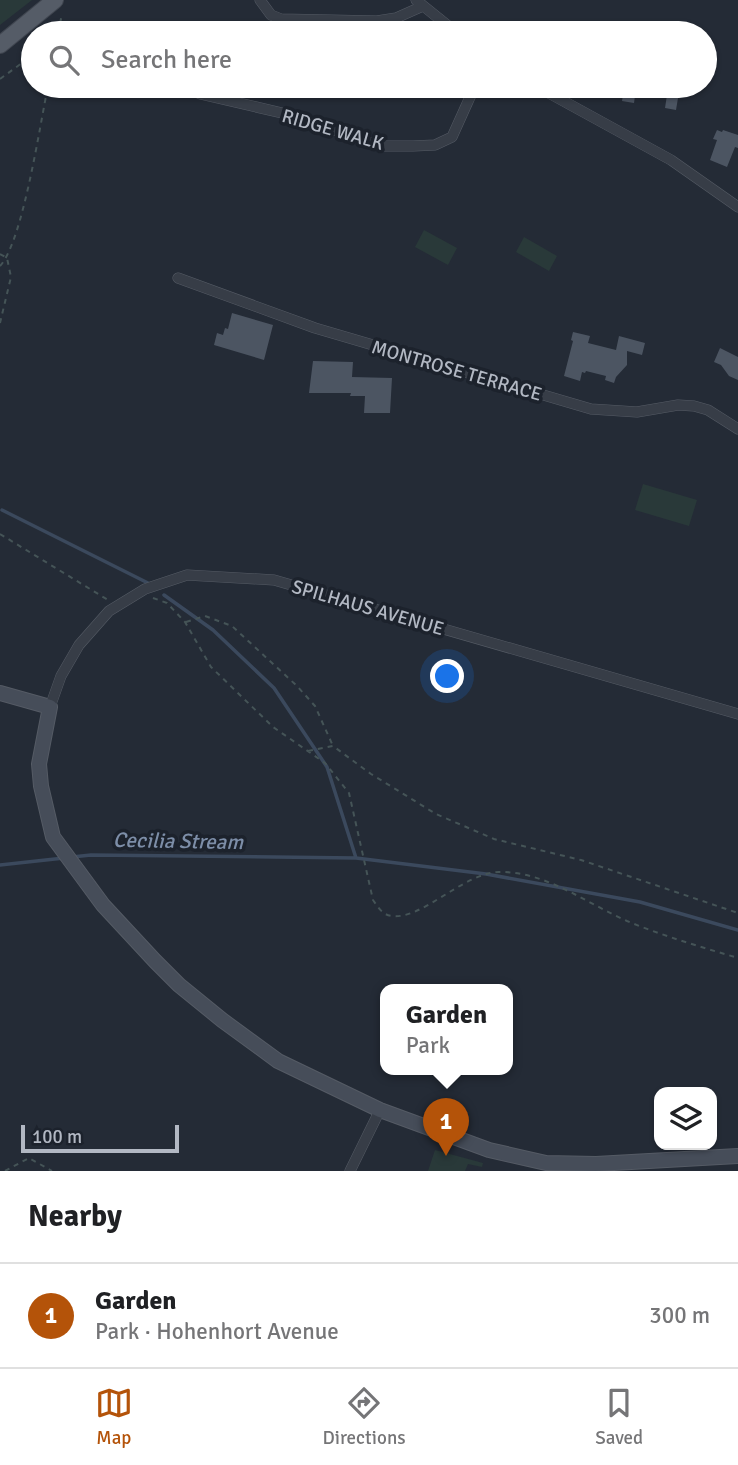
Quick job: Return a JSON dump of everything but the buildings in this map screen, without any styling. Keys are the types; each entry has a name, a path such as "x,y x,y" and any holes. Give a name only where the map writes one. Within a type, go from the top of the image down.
{"main road":[{"path":"36,21 58,6"},
{"path":"0,46 21,32"}],"street":[{"path":"260,0 276,18 377,21 396,18 420,3 442,21"},
{"name":"RIDGE WALK","path":"217,98 295,116 379,146 435,145 452,137 470,98"},
{"path":"558,98 671,160 738,206"},
{"name":"MONTROSE TERRACE","path":"178,278 315,328 591,409 637,412 678,405 694,406 714,413 738,429"},
{"name":"SPILHAUS AVENUE","path":"50,707 61,676 79,645 109,611 145,589 187,575 274,580 738,714"},
{"path":"0,693 50,707 39,764 41,786 54,837 69,860 103,905 179,985 278,1061 380,1110 489,1150 546,1163 596,1164 738,1156"},
{"path":"351,1171 380,1110"}],"path":[{"path":"0,79 21,64"},
{"path":"0,266 7,258 16,233 45,98"},
{"path":"0,254 7,258 11,277 0,323"},
{"path":"0,534 118,606"},
{"path":"146,598 158,598 167,603 185,622 211,667 273,727 325,764 349,793 373,900 380,911 393,916 417,911 444,893 478,876 499,872 551,881 585,902 629,922 738,958"},
{"path":"185,622 205,616 232,626 315,705 333,746 371,774 436,814 494,839 581,860 738,914"},
{"path":"306,751 333,746"},
{"path":"5,1171 29,1158 52,1171"}],"shaded area":[{"path":"0,0 32,0 0,25"},
{"path":"424,230 457,248 448,265 415,247"},
{"path":"524,237 557,256 549,271 516,252"},
{"path":"643,484 697,500 689,526 635,510"},
{"path":"435,1150 483,1163 482,1167 468,1164 465,1171 428,1171"}],"waterway":[{"path":"2,510 148,583"},
{"path":"164,595 213,630 274,688 327,767 356,858 486,874 640,902 738,930"},
{"name":"Cecilia Stream","path":"72,857 356,858"},
{"name":"Cecilia Stream","path":"0,865 64,858"}],"place":[{"name":"Garden","path":"446,1156"}]}
